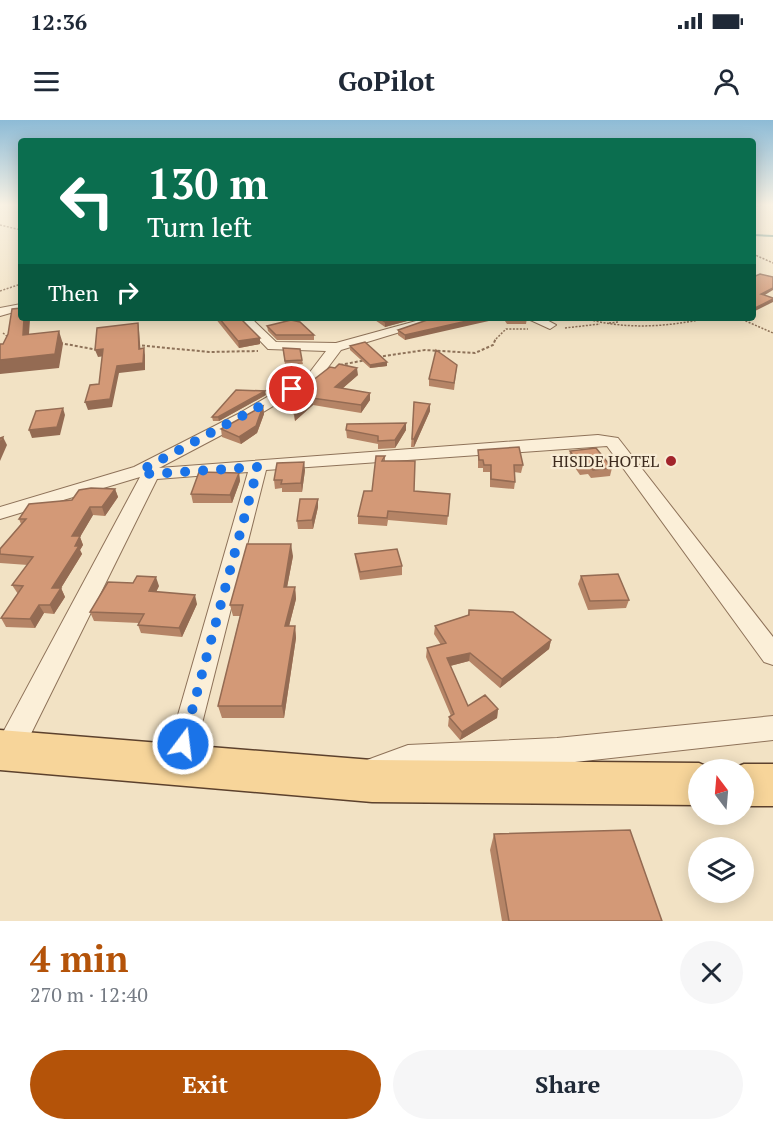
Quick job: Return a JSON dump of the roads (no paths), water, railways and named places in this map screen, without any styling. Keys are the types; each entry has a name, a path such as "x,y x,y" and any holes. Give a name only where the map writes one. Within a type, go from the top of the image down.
{"main road":[{"path":"4,751 177,767 358,780 688,784"},
{"path":"754,784 773,785"}],"street":[{"path":"0,312 18,308"},
{"path":"247,321 273,346 336,347 429,321"},
{"path":"539,321 552,327"},
{"path":"4,751 145,472 315,375 336,347"},
{"path":"0,513 145,472 258,467 598,440 612,442 773,655"},
{"path":"177,767 258,467"},
{"path":"358,780 380,767 408,758 557,751 773,728"}],"place":[{"name":"HISIDE HOTEL","path":"671,461"}]}
